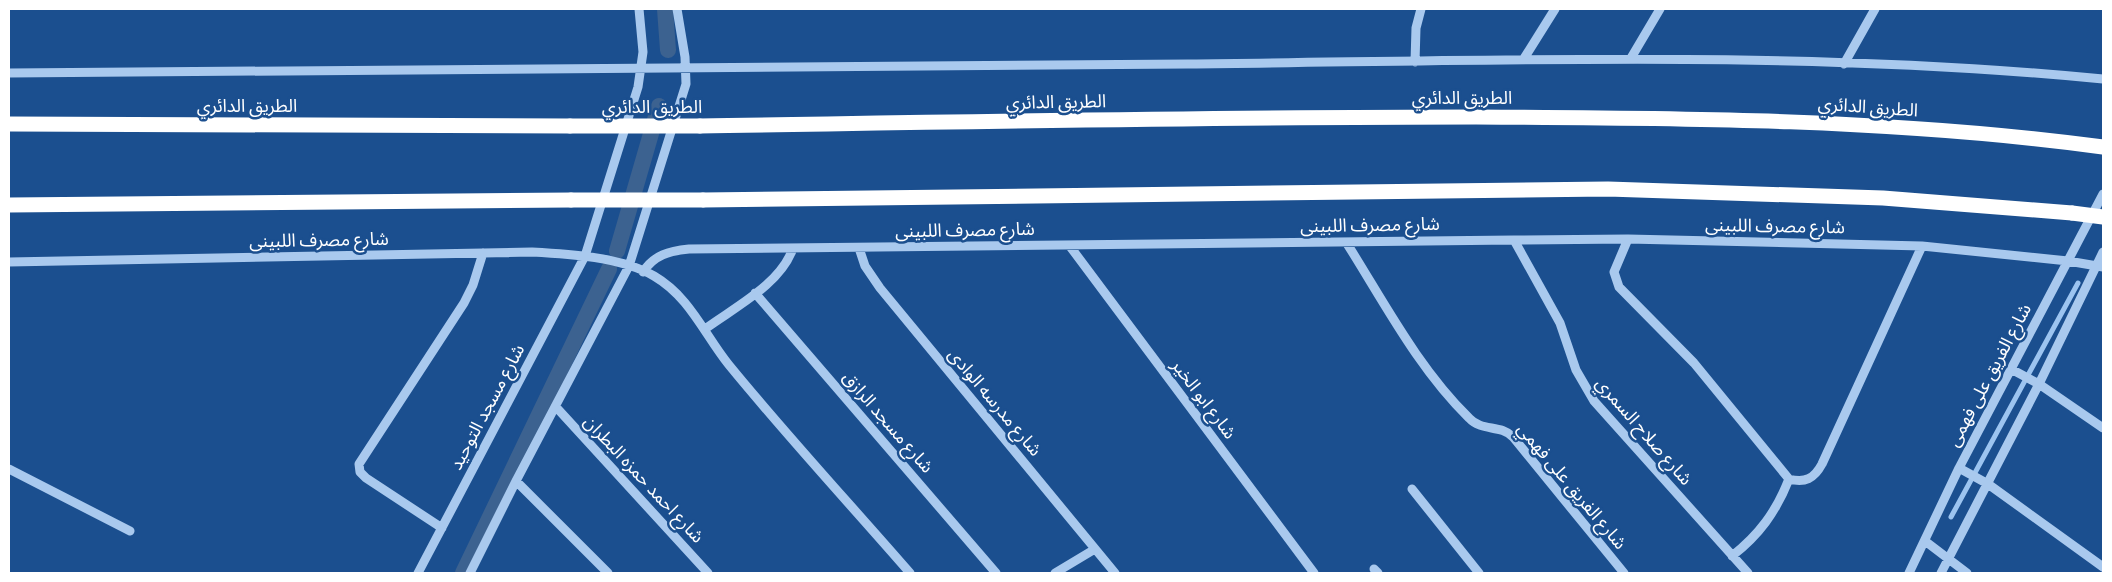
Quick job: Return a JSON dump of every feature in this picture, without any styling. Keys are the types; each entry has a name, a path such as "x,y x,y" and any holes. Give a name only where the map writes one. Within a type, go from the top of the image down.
{"highway":[{"name":"الطريق الدائري","path":"9,124 700,126 1306,117 1622,117 1845,124 2103,148"},
{"path":"9,205 703,200 1608,189 1846,196 2103,217"}],"street":[{"name":"شارع مسجد التوحيد","path":"418,573 585,256 634,102 641,71 642,32 639,9"},
{"path":"470,573 629,266 683,98 686,70 677,9"},
{"path":"1415,62 1416,28 1421,9"},
{"path":"1523,60 1555,9"},
{"path":"1631,58 1660,9"},
{"path":"1844,64 1875,9"},
{"path":"9,73 641,71 1631,58 2032,72 2103,79"},
{"name":"شارع الفريق على فهمى","path":"1909,573 2103,194"},
{"path":"1628,239 1614,272 1619,287 1694,363 1789,479 1799,482 1809,480 1817,474 1922,246"},
{"name":"شارع مصرف اللبينى","path":"644,272 655,257 677,250 1628,239 1922,246 2100,266"},
{"name":"شارع صلاح السمري","path":"1514,240 1560,323 1584,387 1594,401 1748,573"},
{"name":"شارع الفريق على فهمي","path":"1346,242 1421,361 1469,419 1478,426 1499,428 1507,431 1624,573"},
{"name":"شارع ابو الخير","path":"1069,245 1314,573"},
{"path":"705,329 775,277 787,262 794,248"},
{"name":"شارع مدرسه الوادى","path":"858,248 865,266 880,288 1115,573"},
{"name":"شارع مصرف اللبينى","path":"9,262 532,252 585,256 629,266 654,276 681,297 729,364 910,573"},
{"path":"1940,573 2036,382 2100,266 2103,252"},
{"path":"442,528 366,478 360,472 359,464 464,304 478,271 482,253"},
{"name":"شارع مسجد الرازق","path":"755,292 996,573"},
{"path":"2014,371 2036,382 2103,428"},
{"name":"شارع احمد حمزه البطران","path":"556,407 708,573"},
{"path":"9,470 130,531"},
{"path":"1962,470 1985,482 2103,566"},
{"path":"1732,556 1752,541 1768,521 1781,500 1789,479"},
{"path":"516,481 608,573"},
{"path":"1412,489 1479,573"},
{"path":"1925,541 1967,573"},
{"path":"1055,573 1095,548"}],"waterway":[{"path":"665,9 668,50"},
{"path":"617,251 659,106"},
{"path":"463,573 609,269"},
{"path":"1951,517 2078,283"}]}
